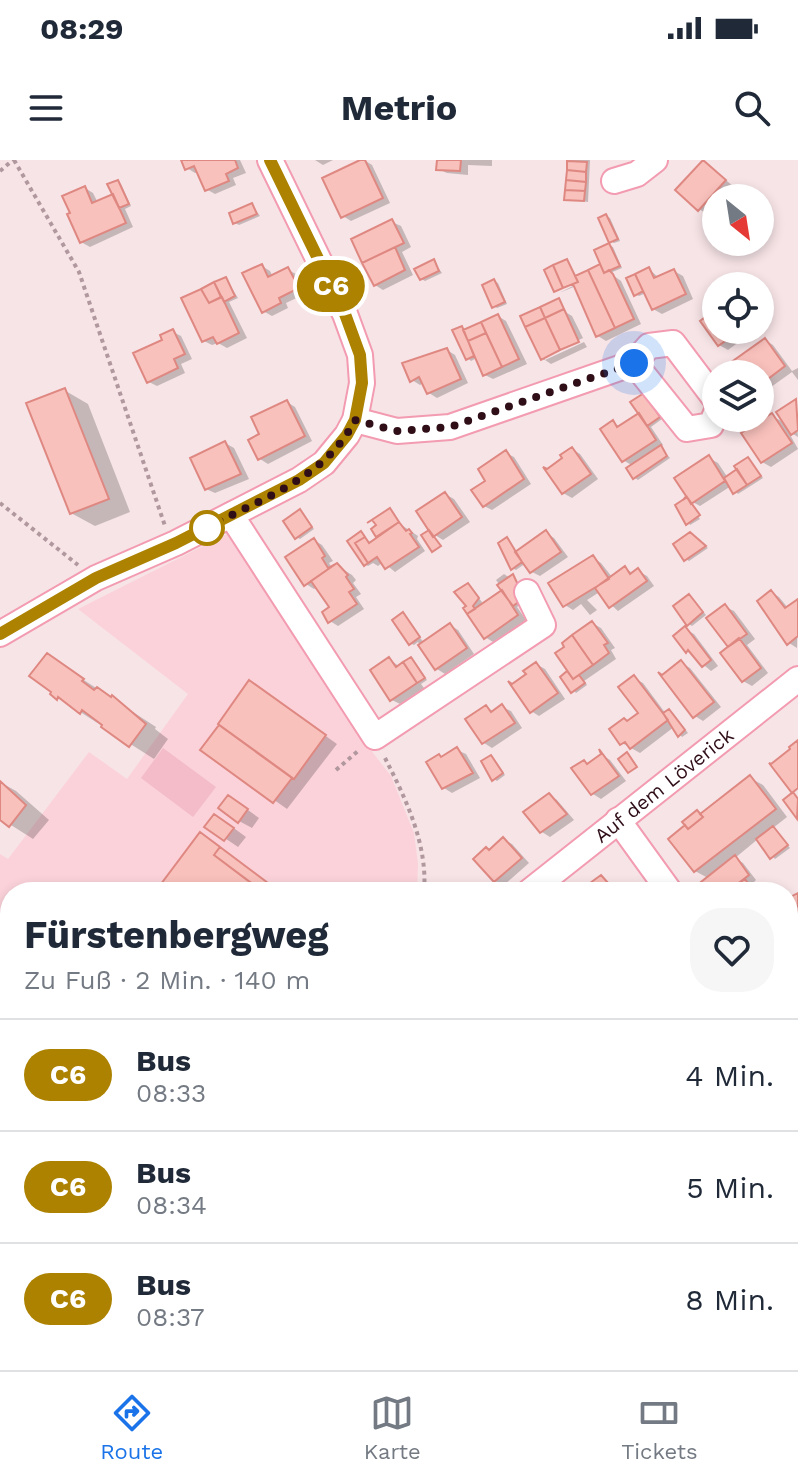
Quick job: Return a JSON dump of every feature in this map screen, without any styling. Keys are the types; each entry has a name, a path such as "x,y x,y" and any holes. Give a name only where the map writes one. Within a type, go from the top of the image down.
{"street":[{"path":"0,634 96,578 171,545 299,480 324,463 347,435 355,420 362,383 360,355 345,314 270,160"},
{"path":"614,181 637,174 655,160"},
{"path":"355,420 397,431 450,427 634,363 649,346 673,343 702,381"},
{"path":"634,363 687,429 702,426"},
{"path":"231,515 375,737 543,625 527,592"},
{"name":"Auf dem Löverick","path":"541,882 798,679"},
{"path":"618,820 663,882"}],"path":[{"path":"0,171 14,160 79,272 171,545"},
{"path":"0,503 29,529 96,578"},
{"path":"336,770 375,737 406,799 421,848 423,882"}],"shaded area":[{"path":"229,533 356,731 391,776 414,833 417,882 0,882 0,854 8,859 89,752 127,779 188,694 78,609"},
{"path":"163,748 216,787 193,817 141,778"}],"building":[{"path":"181,160 235,160 238,168 226,174 229,181 205,191 194,166 185,170"},
{"path":"365,160 383,198 341,218 322,178"},
{"path":"437,160 461,160 460,171 436,170"},
{"path":"703,160 726,180 722,184 702,184 702,207 698,211 675,190"},
{"path":"567,161 587,162 586,172 567,170"},
{"path":"567,170 586,172 586,182 566,180"},
{"path":"118,180 129,204 119,208 107,184"},
{"path":"566,180 586,182 585,191 565,190"},
{"path":"85,186 92,203 113,194 126,223 80,243 62,196"},
{"path":"565,190 585,191 584,201 564,200"},
{"path":"252,203 257,214 233,224 229,213"},
{"path":"606,214 618,239 609,243 598,218"},
{"path":"392,219 404,243 362,263 351,239"},
{"path":"609,243 620,266 604,273 594,250"},
{"path":"395,247 405,270 374,286 362,263"},
{"path":"434,259 439,271 420,280 414,269"},
{"path":"567,259 578,282 563,288 553,265"},
{"path":"262,264 268,277 288,267 299,288 279,298 281,303 262,313 242,273"},
{"path":"600,264 604,273 609,270 613,274 634,319 615,328 588,270"},
{"path":"553,265 563,288 554,292 544,270"},
{"path":"649,267 654,278 674,269 686,294 652,310 635,274"},
{"path":"588,270 615,328 596,337 573,284 578,282 575,276"},
{"path":"635,274 643,291 634,296 626,278"},
{"path":"226,277 235,296 224,302 214,282"},
{"path":"494,279 505,302 492,308 482,285"},
{"path":"214,282 221,297 209,303 201,289"},
{"path":"201,289 209,303 222,297 239,333 217,344 213,337 202,342 181,298"},
{"path":"559,298 564,309 545,318 540,307"},
{"path":"540,307 545,318 525,327 520,316"},
{"path":"564,309 579,342 560,350 545,318"},
{"path":"498,314 519,359 502,367 481,322"},
{"path":"545,318 560,350 541,360 525,327"},
{"path":"481,322 486,333 468,341 463,330"},
{"path":"462,326 474,356 466,360 452,330"},
{"path":"173,329 185,354 174,359 178,368 147,383 133,353 162,340 160,335"},
{"path":"486,333 502,367 483,376 468,341"},
{"path":"757,344 769,344 785,366 774,374 774,360 734,360"},
{"path":"447,348 461,379 427,394 419,377 410,382 402,363"},
{"path":"65,388 109,499 70,514 26,403"},
{"path":"644,393 660,417 647,426 630,402"},
{"path":"796,399 798,430 791,435 776,412"},
{"path":"287,400 305,436 258,460 248,440 259,434 251,417"},
{"path":"639,413 656,440 622,462 600,429 613,420 617,427"},
{"path":"774,416 792,443 761,463 741,433 774,432"},
{"path":"225,441 241,474 205,490 190,458"},
{"path":"661,445 667,456 633,479 626,468"},
{"path":"572,447 591,474 562,494 543,467 547,469"},
{"path":"506,450 524,479 483,507 471,490 485,481 478,469"},
{"path":"709,455 725,481 691,504 687,497 683,500 686,496 674,478"},
{"path":"748,457 761,476 747,485 734,466"},
{"path":"737,469 747,485 733,494 724,478"},
{"path":"445,492 462,517 433,537 416,511"},
{"path":"687,497 700,515 686,525 675,505"},
{"path":"390,508 399,522 376,537 371,529 376,525 372,520 367,523"},
{"path":"300,509 312,527 295,539 283,521"},
{"path":"399,522 406,531 409,529 419,547 385,569 377,557 368,563 355,543 365,537 369,543"},
{"path":"429,530 441,546 432,552 421,535"},
{"path":"546,530 561,552 530,573 515,552"},
{"path":"361,531 365,537 355,543 368,563 364,566 347,541"},
{"path":"690,532 706,546 684,561 673,544"},
{"path":"507,537 522,562 511,570 498,543"},
{"path":"314,538 328,568 337,563 304,586 285,557"},
{"path":"593,555 609,579 563,607 548,583"},
{"path":"337,563 348,575 346,577 354,589 349,592 357,604 328,623 322,612 329,607 311,581"},
{"path":"625,566 630,574 638,568 647,581 609,608 595,588"},
{"path":"513,574 524,598 513,606 497,585"},
{"path":"468,583 479,598 473,606 475,609 467,614 463,608 466,606 454,592"},
{"path":"502,590 518,615 484,639 467,614"},
{"path":"771,590 785,608 798,599 798,636 787,645 757,601"},
{"path":"689,594 703,612 687,626 673,606"},
{"path":"725,604 747,634 728,647 706,618"},
{"path":"403,612 420,637 409,645 392,620"},
{"path":"592,621 608,643 604,645 609,653 593,665 572,635"},
{"path":"450,623 467,648 435,670 418,645"},
{"path":"685,626 711,660 702,667 673,636"},
{"path":"572,635 593,665 573,679 555,653 564,647 562,643"},
{"path":"739,638 761,668 742,682 720,653"},
{"path":"47,653 84,679 82,681 94,690 97,687 112,695 146,724 129,747 82,710 80,714 58,697 57,700 29,676"},
{"path":"389,657 396,667 403,662 417,683 390,701 370,670"},
{"path":"411,657 425,678 417,683 403,662"},
{"path":"681,660 714,702 693,718 658,672 662,675"},
{"path":"536,662 558,693 530,713 508,681 512,684"},
{"path":"567,671 573,679 579,675 585,683 571,693 560,677"},
{"path":"634,675 668,720 630,749 625,742 620,745 609,729 638,713 618,687"},
{"path":"249,680 326,735 294,779 218,724"},
{"path":"502,704 515,723 482,744 465,719 486,705 491,712"},
{"path":"669,709 685,730 678,737 663,713"},
{"path":"219,725 292,778 273,803 200,750"},
{"path":"798,740 798,788 792,793 769,763"},
{"path":"457,747 473,773 442,789 426,762"},
{"path":"599,749 619,776 591,795 571,768 584,760 587,764 601,754"},
{"path":"627,752 637,767 628,773 618,759"},
{"path":"491,755 503,773 492,781 481,761"},
{"path":"750,775 776,809 694,872 668,839 685,825 688,829 703,817 700,814"},
{"path":"0,781 26,805 9,827 0,820"},
{"path":"793,792 798,799 797,819 783,800"},
{"path":"549,793 567,814 540,833 523,812"},
{"path":"228,795 248,809 238,823 218,808"},
{"path":"697,810 703,817 688,829 682,822"},
{"path":"214,814 234,828 224,841 204,827"},
{"path":"773,826 788,845 770,859 756,839"},
{"path":"200,832 220,847 214,855 250,882 162,882"},
{"path":"503,837 522,858 494,882 473,859"},
{"path":"220,847 267,882 250,882 214,855"},
{"path":"735,855 749,875 740,882 701,882"},
{"path":"601,875 607,882 591,882"}],"bus line":[{"name":"C6","path":"0,634 96,578 176,543 299,480 324,463 347,435 355,420 362,383 360,355 345,314 270,160"}],"route":[{"path":"207,528 271,496 324,463 355,420 397,431 450,427 634,363"}]}
